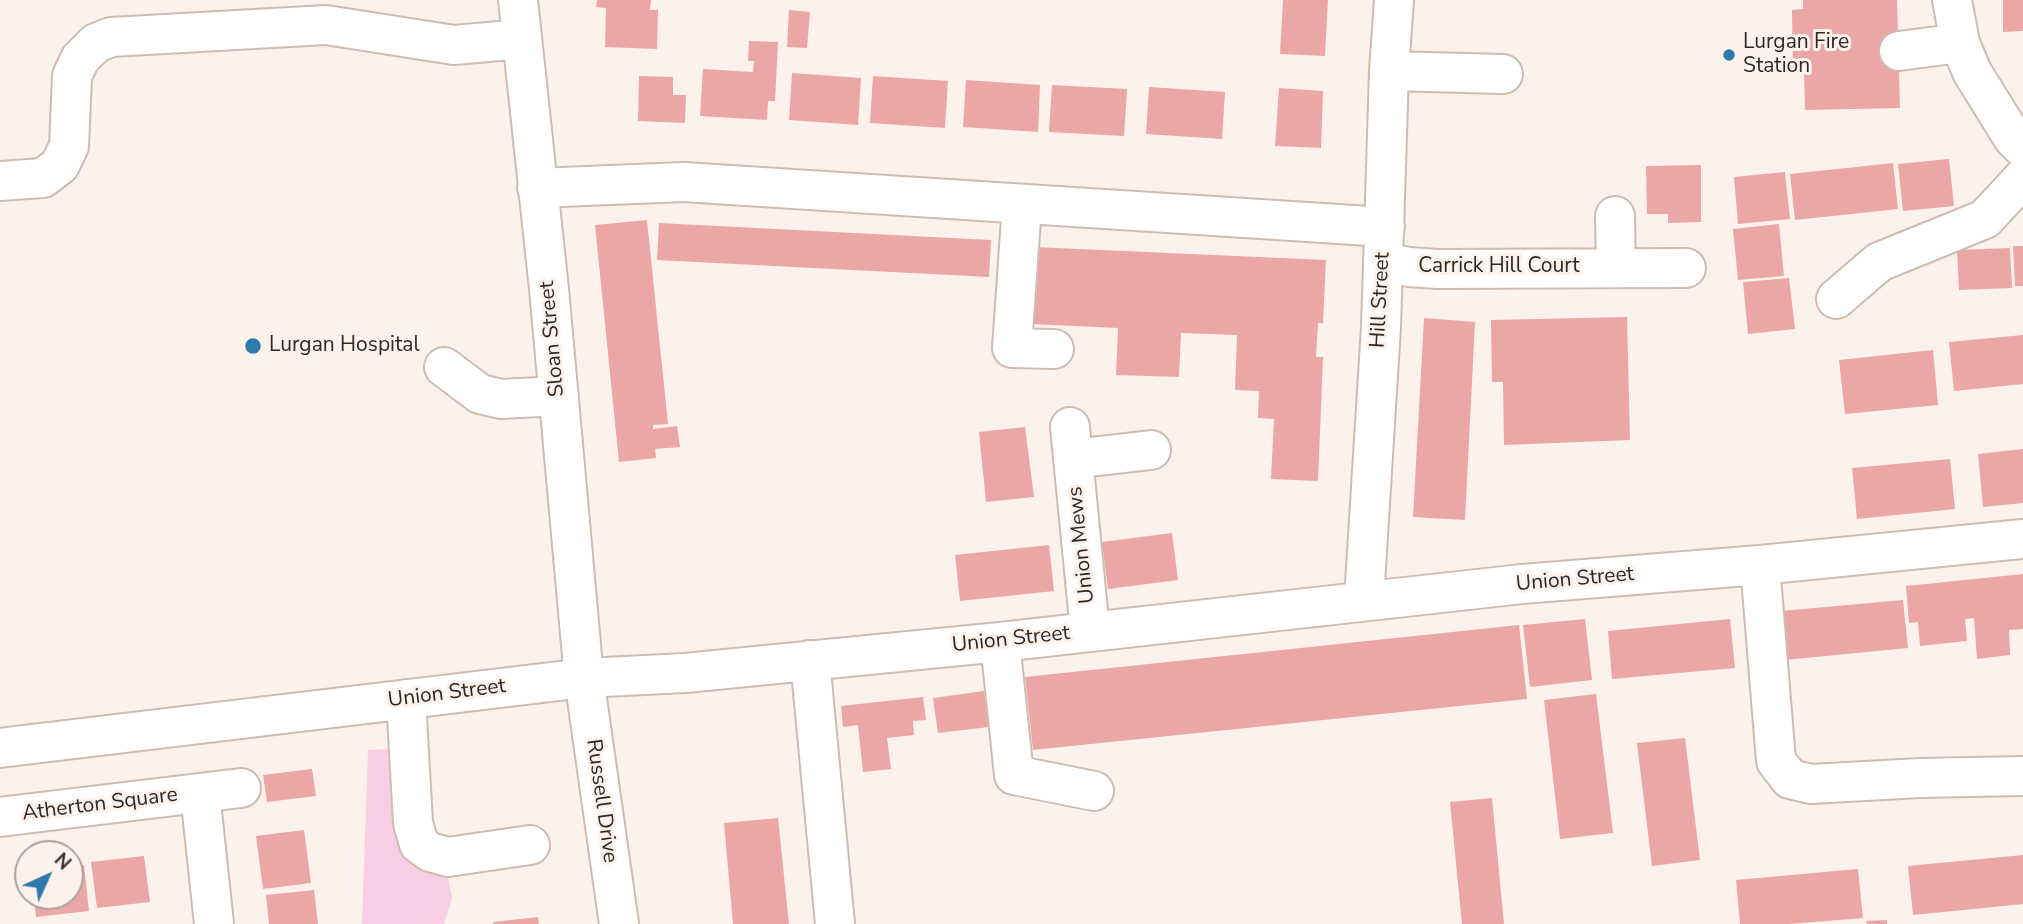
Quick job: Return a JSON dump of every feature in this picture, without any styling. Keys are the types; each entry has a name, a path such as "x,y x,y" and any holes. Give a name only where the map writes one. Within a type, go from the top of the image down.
{"street":[{"name":"Sloan Street","path":"518,0 559,396 584,678"},
{"name":"Hill Street","path":"1364,600 1384,244 1394,0"},
{"path":"1952,0 1960,43 1972,72 2013,138 2023,148"},
{"path":"0,181 43,178 60,165 69,146 72,76 80,60 96,43 111,37 326,13 454,45 522,39"},
{"path":"1899,51 1960,43"},
{"path":"1389,71 1503,74"},
{"path":"1836,299 1879,262 1985,219 2023,178"},
{"name":"Carrick Hill Court","path":"537,188 684,182 1022,204 1384,244 1409,267 1686,268"},
{"path":"1022,204 1012,348 1054,349"},
{"path":"1615,216 1616,267"},
{"path":"444,367 480,394 500,399 559,396"},
{"name":"Union Mews","path":"1090,631 1071,443 1152,450"},
{"name":"Union Street","path":"0,748 584,678 685,673 1000,642 1522,584 1760,565 2023,538"},
{"path":"1760,565 1776,761 1790,779 1811,785 1920,778 2023,776"},
{"path":"1000,642 1014,775 1094,791"},
{"path":"810,660 835,924"},
{"name":"Russell Drive","path":"584,678 619,924"},
{"path":"406,699 413,823 419,844 430,852 448,857 530,845"},
{"name":"Atherton Square","path":"0,817 241,788"},
{"name":"Atherton Square","path":"200,793 214,924"}],"shaded area":[{"path":"395,749 397,839 408,859 420,869 438,871 448,877 452,898 444,924 362,924 368,750"}],"building":[{"path":"597,0 651,0 650,10 658,10 657,49 605,47 606,8 596,7"},
{"path":"1283,0 1328,0 1325,56 1280,54"},
{"path":"1803,0 1897,0 1900,108 1805,110 1804,69 1793,69 1792,10 1803,9"},
{"path":"2003,0 2023,0 2023,31 2003,32"},
{"path":"789,10 810,12 807,48 787,47"},
{"path":"749,41 778,42 775,101 768,101 767,120 700,116 703,69 753,72 754,61 748,61"},
{"path":"792,73 861,78 858,125 789,120"},
{"path":"639,76 673,77 673,95 686,95 685,123 638,121"},
{"path":"873,76 948,81 945,128 870,123"},
{"path":"966,80 1040,85 1038,132 963,127"},
{"path":"1052,85 1127,89 1124,136 1049,132"},
{"path":"1149,87 1225,92 1222,139 1146,134"},
{"path":"1279,88 1323,91 1321,148 1275,146"},
{"path":"1949,159 1954,206 1903,211 1898,164"},
{"path":"1893,163 1898,209 1795,220 1790,174"},
{"path":"1701,165 1701,222 1668,223 1668,214 1647,214 1646,166"},
{"path":"1785,172 1790,219 1738,224 1734,177"},
{"path":"647,220 668,424 653,425 653,429 677,426 680,447 655,449 656,458 619,462 595,225"},
{"path":"659,223 991,240 989,277 657,260"},
{"path":"1779,224 1784,276 1738,280 1733,229"},
{"path":"2013,246 2023,246 2023,286 2015,286"},
{"path":"1034,247 1326,260 1323,323 1318,323 1316,357 1323,357 1318,481 1271,479 1274,419 1258,418 1259,391 1235,390 1237,335 1181,333 1179,377 1116,375 1118,328 1031,324"},
{"path":"2010,248 2012,288 1959,290 1957,250"},
{"path":"1789,278 1795,329 1748,334 1743,282"},
{"path":"1627,317 1630,440 1504,445 1503,382 1492,382 1491,320"},
{"path":"1424,318 1475,322 1465,520 1413,517"},
{"path":"2023,335 2023,384 1954,391 1949,342"},
{"path":"1933,350 1938,405 1845,414 1839,360"},
{"path":"1025,427 1034,497 986,502 979,432"},
{"path":"2023,449 2023,503 1983,507 1978,454"},
{"path":"1950,459 1955,509 1857,519 1852,468"},
{"path":"1172,533 1178,580 1108,589 1102,542"},
{"path":"1049,545 1054,591 960,601 955,555"},
{"path":"2023,574 2023,629 2009,630 2010,655 1977,659 1974,618 1965,619 1967,641 1920,646 1918,622 1909,623 1906,586"},
{"path":"1903,600 1908,648 1785,660 1781,611"},
{"path":"1585,619 1592,680 1530,687 1523,625"},
{"path":"1730,619 1735,668 1612,679 1608,631"},
{"path":"1519,625 1527,699 1033,750 1025,677"},
{"path":"984,691 989,727 938,733 933,698"},
{"path":"1596,694 1613,833 1560,839 1544,700"},
{"path":"923,697 926,720 913,721 914,735 887,738 891,769 863,772 858,725 843,727 841,706"},
{"path":"1685,738 1700,860 1652,866 1637,743"},
{"path":"312,769 316,796 267,802 263,775"},
{"path":"1492,798 1504,924 1462,924 1450,802"},
{"path":"778,818 789,924 733,924 724,823"},
{"path":"304,830 311,883 263,889 256,836"},
{"path":"2023,855 2023,904 1913,915 1908,866"},
{"path":"144,856 150,902 97,908 91,862"},
{"path":"84,865 89,911 36,917 35,910 84,910"},
{"path":"1858,869 1863,918 1790,924 1740,924 1736,880"},
{"path":"314,890 318,924 269,924 266,895"},
{"path":"538,917 539,924 493,924 493,922"},
{"path":"1887,920 1887,924 1867,924 1866,921"}],"place":[{"name":"Lurgan Fire Station","path":"1729,55"},
{"name":"Lurgan Hospital","path":"253,346"}]}
